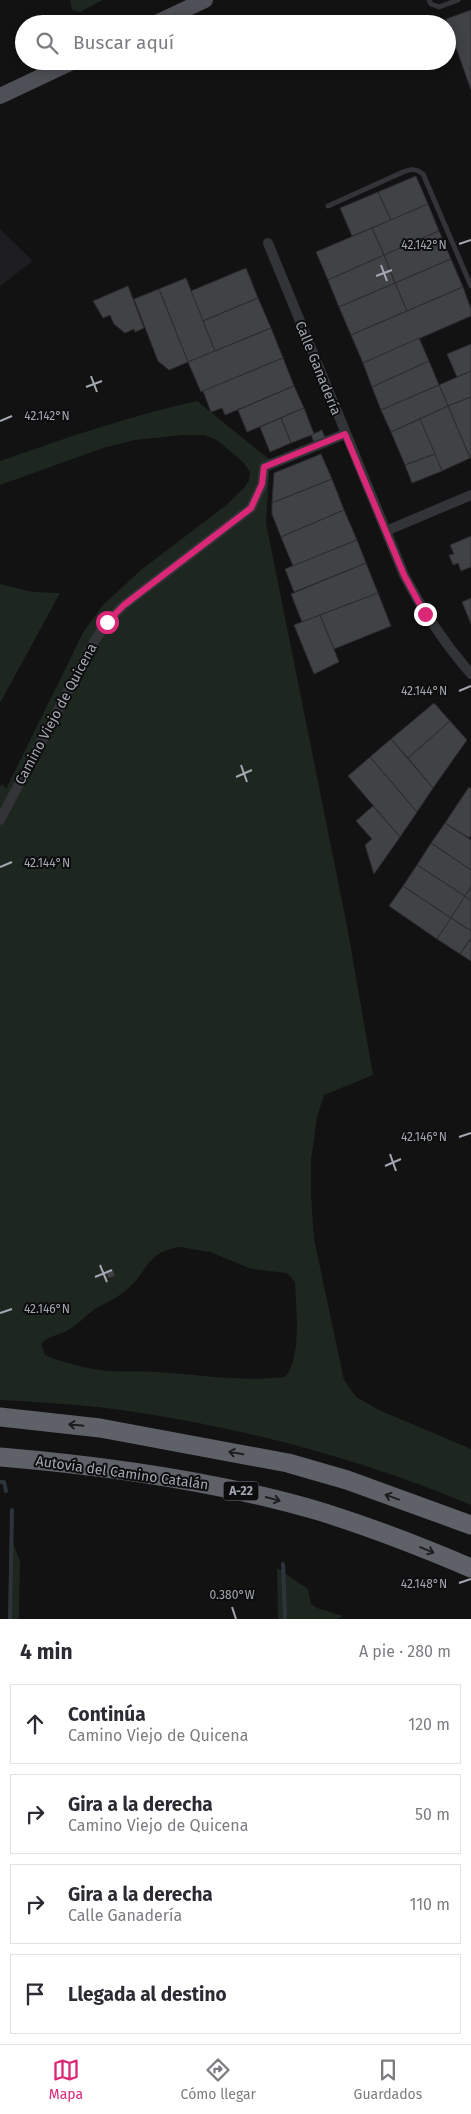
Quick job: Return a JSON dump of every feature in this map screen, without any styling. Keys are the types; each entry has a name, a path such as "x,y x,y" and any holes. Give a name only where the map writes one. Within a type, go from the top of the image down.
{"highway":[{"path":"0,1417 100,1428 288,1463 347,1480 471,1525"},
{"name":"Autovía del Camino Catalán","path":"0,1457 115,1469 243,1491 321,1512 402,1539 471,1568"}],"main road":[{"path":"173,15 205,0"},
{"path":"0,96 55,70"}],"street":[{"name":"Calle Ganadería","path":"268,243 404,575 425,614 450,651 471,674"},
{"name":"Camino Viejo de Quicena","path":"0,820 95,640 107,622 124,605 251,508 262,484 264,467 345,434"},
{"path":"386,531 471,495"}],"lane":[{"path":"429,0 430,4 439,7 458,0"},
{"path":"328,206 403,172 412,169 418,170 423,174 471,286"}],"shaded area":[{"path":"70,0 103,0 80,12 72,10"},
{"path":"0,229 33,261 0,286"},
{"path":"197,401 270,460 266,523 347,926 373,1075 324,1095 317,1117 311,1160 314,1239 344,1380 356,1397 379,1410 471,1449 471,1505 338,1457 245,1433 199,1423 106,1408 0,1400 0,787 2,784 6,789 84,631 103,605 141,570 225,506 249,481 250,472 243,462 217,440 204,435 183,435 135,440 103,448 0,485 0,461 147,413","holes":["180,1247 210,1252 252,1269 286,1273 295,1283 296,1346 294,1358 285,1377 237,1378 158,1372 108,1371 60,1361 45,1355 41,1344 44,1341 72,1328 95,1309 122,1294 159,1254"]},
{"path":"0,584 33,592 60,593 0,703"},
{"path":"10,1535 20,1561 19,1619 8,1619"},
{"path":"277,1568 308,1589 311,1604 317,1608 343,1616 337,1619 278,1619"}],"building":[{"path":"471,10 471,90 456,47 456,15"},
{"path":"416,176 428,204 391,220 378,192"},
{"path":"378,192 391,220 352,236 340,208"},
{"path":"428,204 439,231 384,255 372,228"},
{"path":"372,228 384,255 328,280 316,252"},
{"path":"439,231 451,259 395,283 384,255"},
{"path":"384,255 395,283 339,307 328,280"},
{"path":"451,259 463,287 407,311 395,283"},
{"path":"246,268 258,298 203,321 191,291"},
{"path":"186,278 215,351 188,362 159,289"},
{"path":"395,283 407,311 351,335 339,307"},
{"path":"128,286 144,328 135,332 134,329 125,333 114,324 110,315 103,318 93,301"},
{"path":"463,287 471,309 471,316 363,363 351,335"},
{"path":"159,289 188,362 169,370 158,361 134,299"},
{"path":"258,298 271,328 215,351 203,321"},
{"path":"271,328 283,358 201,392 188,362"},
{"path":"419,338 429,361 372,387 363,363"},
{"path":"471,344 471,371 457,377 447,354"},
{"path":"283,358 294,386 225,415 222,408 211,412 203,391"},
{"path":"429,361 439,385 381,410 372,387"},
{"path":"471,371 471,397 448,406 439,385"},
{"path":"439,385 448,406 391,432 381,410"},
{"path":"294,386 304,408 247,432 238,410"},
{"path":"471,397 471,458 470,458 448,406"},
{"path":"448,406 470,458 442,471 420,419"},
{"path":"304,408 314,434 291,443 281,418"},
{"path":"281,418 291,443 270,452 260,427"},
{"path":"420,419 435,454 405,465 391,432"},
{"path":"322,430 325,438 314,442 311,435"},
{"path":"321,454 332,479 272,503 274,473"},
{"path":"435,454 442,471 412,483 405,465"},
{"path":"332,479 344,510 281,537 272,514 272,503"},
{"path":"344,510 357,540 293,566 281,537"},
{"path":"471,536 471,567 461,571 458,563 453,565 449,555 454,554 450,545"},
{"path":"357,540 366,563 294,592 285,569"},
{"path":"366,563 378,593 302,622 291,594"},
{"path":"378,593 391,626 334,649 320,615"},
{"path":"471,598 471,624 462,602"},
{"path":"320,615 339,662 314,674 294,625"},
{"path":"434,703 450,721 408,758 391,739"},
{"path":"450,721 467,740 433,788 408,758"},
{"path":"391,739 433,788 417,812 370,757"},
{"path":"370,757 417,812 400,837 348,776"},
{"path":"469,787 471,789 471,835 469,838 445,823"},
{"path":"373,806 400,837 374,874 365,845 372,839 356,821"},
{"path":"445,823 471,840 471,870 431,843"},
{"path":"431,843 471,870 471,887 465,896 417,865"},
{"path":"417,865 465,896 451,918 403,886"},
{"path":"403,886 451,918 437,939 389,906"},
{"path":"471,887 471,901 465,896"},
{"path":"465,896 471,901 471,931 451,918"},
{"path":"451,918 471,931 471,938 460,954 437,939"},
{"path":"471,938 471,961 460,954"},
{"path":"113,1270 115,1276 108,1278 106,1271"}],"waterway":[{"path":"0,1482 4,1482 6,1491"},
{"path":"10,1619 12,1510"},
{"path":"283,1564 285,1619"}],"route":[{"path":"107,622 124,605 251,508 262,484 264,467 345,434 404,575 425,614"}]}
